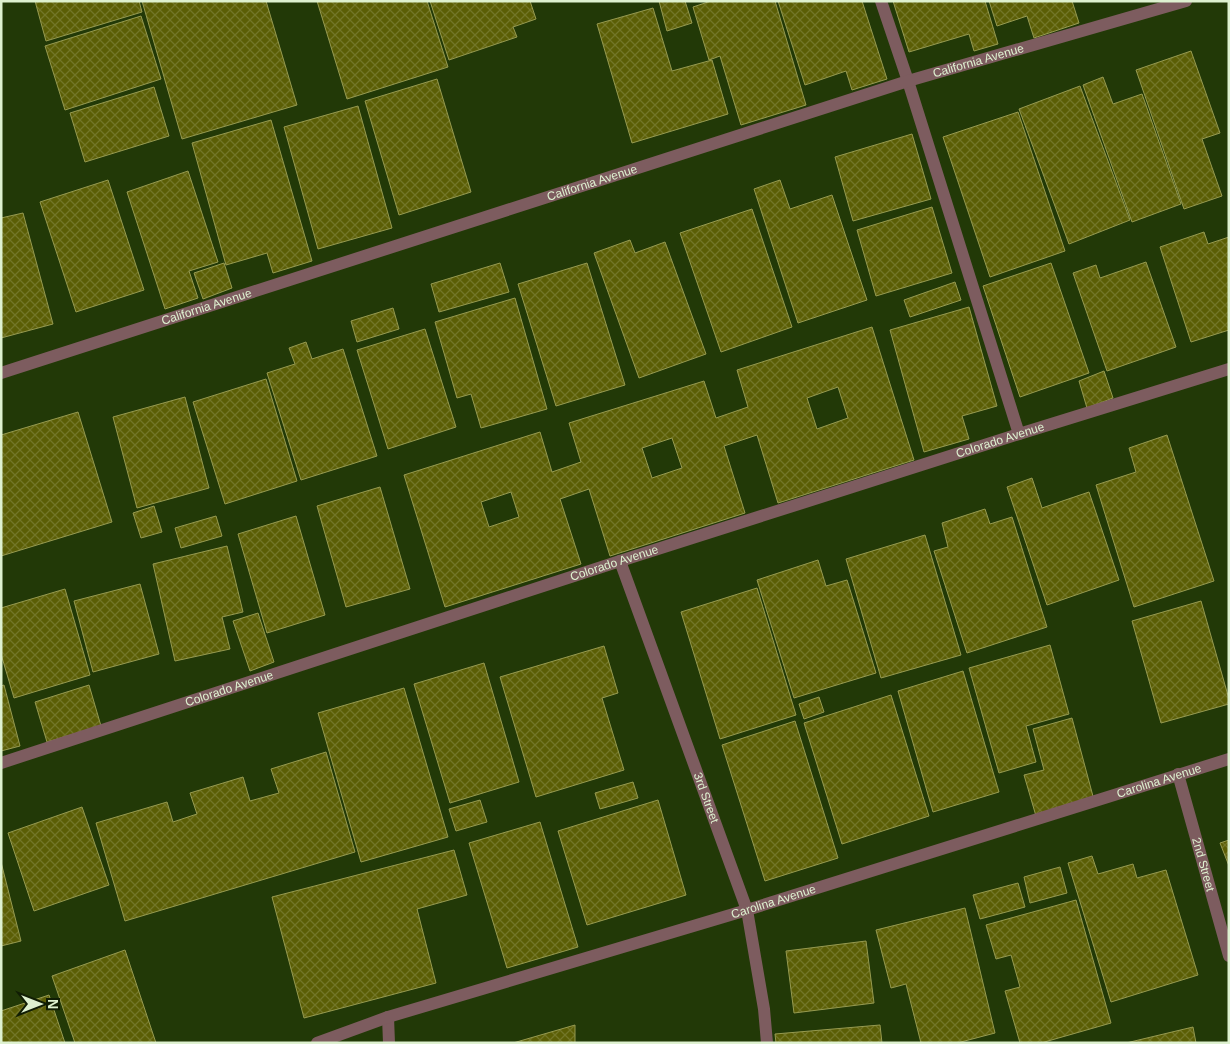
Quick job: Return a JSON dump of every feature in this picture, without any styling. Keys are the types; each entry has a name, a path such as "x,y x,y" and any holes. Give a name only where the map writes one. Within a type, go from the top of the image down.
{"street":[{"path":"881,1 1019,434"},
{"name":"California Avenue","path":"1,373 908,81 1186,1"},
{"name":"Colorado Avenue","path":"1,762 620,560 1229,369"},
{"name":"3rd Street","path":"620,560 747,910 764,1009 767,1043"},
{"name":"Carolina Avenue","path":"317,1043 388,1017 747,910 1229,759"},
{"name":"2nd Street","path":"1178,774 1229,956"},
{"path":"388,1017 389,1043"}],"building":[{"path":"35,1 139,1 142,12 46,41"},
{"path":"142,1 266,1 297,105 182,139"},
{"path":"317,1 427,1 448,67 347,99"},
{"path":"430,1 530,1 536,19 513,27 517,37 449,60"},
{"path":"659,1 685,1 692,23 667,31"},
{"path":"711,1 775,1 806,105 741,125 720,56 709,60 693,7"},
{"path":"778,1 862,1 887,79 852,90 846,71 805,85"},
{"path":"893,1 985,1 998,44 974,51 969,34 909,52"},
{"path":"989,1 1072,1 1079,23 1034,38 1027,16 997,26"},
{"path":"653,8 672,71 712,60 728,114 632,143 597,24"},
{"path":"141,16 161,79 65,110 45,46"},
{"path":"1191,51 1220,133 1202,139 1222,196 1184,209 1136,70"},
{"path":"1103,77 1113,104 1142,94 1181,204 1132,222 1083,85"},
{"path":"437,79 471,192 399,215 365,101"},
{"path":"1080,86 1130,220 1069,244 1019,109"},
{"path":"154,87 169,136 85,162 70,113"},
{"path":"358,106 392,228 318,249 284,127"},
{"path":"1018,112 1065,251 990,277 943,137"},
{"path":"271,120 312,261 273,273 267,253 226,265 192,143"},
{"path":"912,134 931,199 853,221 835,157"},
{"path":"188,171 218,262 189,271 198,298 165,309 127,192"},
{"path":"108,180 144,290 76,312 40,202"},
{"path":"780,180 790,209 832,195 867,300 798,323 754,189"},
{"path":"932,207 952,273 876,296 857,230"},
{"path":"752,209 792,327 721,352 680,233"},
{"path":"23,213 53,324 1,338 1,218"},
{"path":"1204,232 1208,244 1229,237 1229,330 1191,342 1160,247"},
{"path":"630,240 635,253 665,242 706,354 639,378 594,253"},
{"path":"1146,262 1176,347 1107,371 1073,273 1096,265 1100,278"},
{"path":"224,263 232,288 203,299 194,273"},
{"path":"500,263 509,292 439,312 431,284"},
{"path":"587,263 625,385 556,406 518,284"},
{"path":"1051,263 1089,373 1020,397 983,286"},
{"path":"955,282 961,300 910,317 904,300"},
{"path":"515,298 547,409 481,428 471,394 457,398 435,322"},
{"path":"969,307 997,406 962,416 969,439 924,452 890,330"},
{"path":"393,308 399,329 357,342 351,321"},
{"path":"872,327 914,460 778,503 757,435 724,446 745,513 610,556 589,489 560,499 581,564 445,607 404,475 540,432 552,472 581,462 569,423 704,381 716,418 748,407 737,370","holes":["838,387 848,418 817,429 807,398","672,438 682,468 652,478 642,448","511,492 519,517 489,527 481,502"]},
{"path":"425,329 456,427 388,449 357,350"},
{"path":"306,342 312,359 343,349 377,456 301,480 267,373 295,364 289,348"},
{"path":"1104,371 1113,398 1087,408 1079,381"},
{"path":"266,379 297,481 225,504 193,402"},
{"path":"185,397 209,488 137,508 113,417"},
{"path":"78,412 112,522 1,556 1,435"},
{"path":"1167,435 1214,581 1134,607 1096,485 1136,472 1129,448"},
{"path":"1032,478 1042,508 1089,492 1119,580 1047,605 1007,487"},
{"path":"380,487 410,589 346,607 317,506"},
{"path":"154,506 162,532 141,538 133,513"},
{"path":"985,509 990,524 1012,517 1047,627 967,653 934,551 948,547 942,523"},
{"path":"216,516 222,536 181,548 175,528"},
{"path":"296,516 325,615 267,633 238,534"},
{"path":"925,535 961,655 881,678 846,559"},
{"path":"227,546 243,612 222,617 230,649 175,661 153,564"},
{"path":"818,560 826,586 847,580 876,673 794,698 757,580"},
{"path":"140,584 159,654 93,672 74,601"},
{"path":"757,588 796,715 720,739 681,612"},
{"path":"65,589 90,675 14,698 1,654 1,608"},
{"path":"1201,601 1229,704 1161,723 1132,621"},
{"path":"258,613 274,662 250,671 233,621"},
{"path":"1050,645 1069,714 1026,726 1036,762 999,773 969,668"},
{"path":"604,646 618,693 602,698 624,770 536,797 500,677"},
{"path":"484,663 519,782 450,803 414,684"},
{"path":"963,671 999,792 933,812 898,691"},
{"path":"4,685 20,746 1,751 1,686"},
{"path":"89,685 101,726 47,742 35,702"},
{"path":"404,688 448,837 361,862 318,713"},
{"path":"891,695 929,816 842,844 804,723"},
{"path":"819,697 824,712 804,719 799,704"},
{"path":"1072,718 1094,800 1036,816 1024,775 1044,770 1033,729"},
{"path":"795,721 838,858 765,881 722,745"},
{"path":"326,752 355,852 125,921 96,823 167,802 173,822 197,814 190,793 243,777 250,801 279,793 271,769"},
{"path":"633,782 638,798 600,809 595,793"},
{"path":"480,800 487,822 456,831 449,809"},
{"path":"658,800 686,895 587,925 558,831"},
{"path":"82,807 109,885 34,911 8,833"},
{"path":"540,822 578,947 507,968 469,843"},
{"path":"1229,840 1229,866 1220,843"},
{"path":"454,850 467,895 417,909 436,983 304,1018 272,897"},
{"path":"1092,856 1098,874 1133,864 1137,878 1166,870 1198,975 1111,1002 1068,863"},
{"path":"1,862 21,941 1,946"},
{"path":"1060,867 1067,893 1030,903 1024,877"},
{"path":"1018,883 1025,907 980,919 973,895"},
{"path":"1076,900 1111,1023 1041,1043 1020,1043 1005,991 1020,987 1011,955 996,959 986,925"},
{"path":"965,908 995,1033 957,1043 921,1043 906,984 891,988 876,930"},
{"path":"866,941 874,1003 794,1013 786,951"},
{"path":"125,950 156,1043 75,1043 52,976"},
{"path":"49,995 65,1043 1,1043 1,1011"},
{"path":"575,1025 575,1043 513,1043"},
{"path":"880,1025 882,1043 776,1043 775,1034"},
{"path":"1193,1027 1196,1043 1126,1043"}]}
